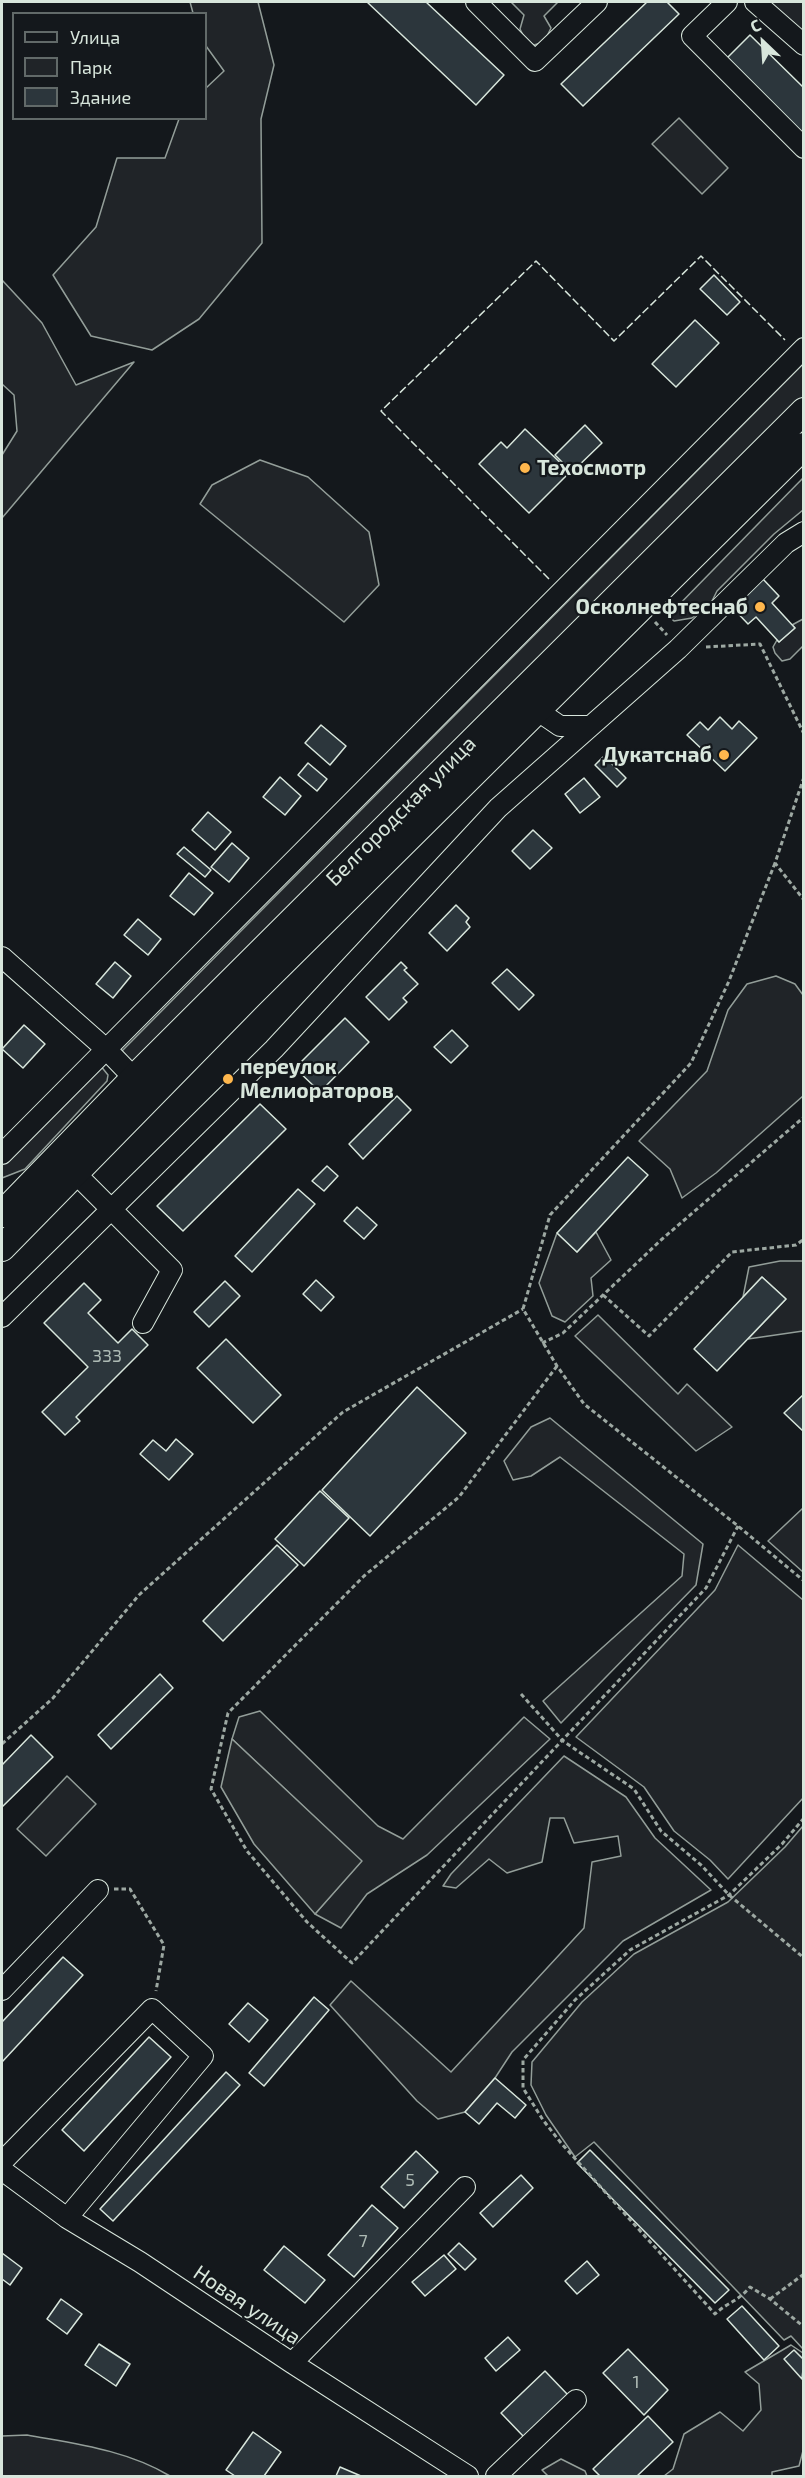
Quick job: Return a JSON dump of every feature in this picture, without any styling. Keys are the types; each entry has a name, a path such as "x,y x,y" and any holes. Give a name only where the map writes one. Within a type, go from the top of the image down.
{"main road":[{"name":"Белгородская улица","path":"2,1214 134,1078 554,677 804,411"},
{"name":"Белгородская улица","path":"2,1248 258,988 538,711 554,677 643,607 804,446"}],"street":[{"path":"476,2 535,61 597,2"},
{"path":"727,2 692,36 804,148"},
{"path":"755,2 804,45"},
{"path":"2,1154 804,348"},
{"path":"2,1317 111,1207 274,1049 498,808 678,649 786,543 804,532"},
{"path":"538,711 560,726 590,726"},
{"path":"2,957 106,1048 134,1078"},
{"path":"75,1173 172,1270 143,1323"},
{"path":"2,1990 98,1890"},
{"path":"2,2162 152,2010 203,2056 67,2218"},
{"name":"Новая улица","path":"2,2170 67,2218 140,2262 468,2476"},
{"path":"292,2363 465,2187"},
{"path":"496,2476 576,2400"}],"path":[{"path":"643,607 678,649 760,644 804,734"},
{"path":"2,1744 53,1698 139,1595 343,1412 523,1310 550,1215 691,1063 729,981 775,863 804,777"},
{"path":"775,863 804,900"},
{"path":"542,1343 563,1333 661,1240 804,1117"},
{"path":"603,1294 649,1336 732,1252 796,1245 804,1239"},
{"path":"523,1310 542,1343 584,1404 804,1581"},
{"path":"557,1366 459,1497 364,1576 228,1713 211,1789 247,1851 307,1922 352,1963 706,1588 738,1526"},
{"path":"521,1694 563,1741 634,1789 661,1831 701,1865 729,1895 804,1958"},
{"path":"804,1818 782,1844 729,1895 630,1950 575,2000 523,2060 523,2088 561,2143 715,2314 724,2306 739,2300 750,2287 770,2299 804,2327"},
{"path":"98,1890 130,1889 164,1945 152,2010"},
{"path":"770,2299 804,2274"}],"green space":[{"path":"190,2 258,2 274,65 261,119 262,243 199,319 152,350 91,336 53,275 96,227 117,158 165,158 179,120 207,120 207,87 224,71 207,47 207,12 193,12"},
{"path":"511,2 558,2 544,16 551,28 544,42 534,45 525,39 520,29 524,15"},
{"path":"759,2 803,2 803,44"},
{"path":"679,118 728,168 702,194 652,144"},
{"path":"2,280 42,323 76,385 134,362 2,518 2,455 17,431 14,395 2,384"},
{"path":"803,364 803,397 430,768 153,1053 126,1065 119,1054"},
{"path":"260,460 308,477 369,532 379,585 344,622 200,504 212,485"},
{"path":"803,478 803,510 774,534 717,591 710,605 692,618 674,621 668,616"},
{"path":"803,619 803,646 790,659 782,661 773,647 777,640 779,642 795,628 792,625"},
{"path":"776,976 795,984 803,995 803,1096 716,1173 682,1198 670,1169 639,1141 707,1071 728,1010 747,984"},
{"path":"100,1065 108,1075 107,1081 25,1169 2,1178 2,1154"},
{"path":"596,1232 611,1260 591,1278 593,1296 565,1322 552,1316 539,1283 557,1233 577,1252"},
{"path":"780,1261 803,1261 803,1331 748,1339 786,1299 762,1277 743,1297 749,1267"},
{"path":"598,1315 678,1394 687,1384 732,1427 696,1451 575,1336"},
{"path":"550,1418 703,1544 696,1585 561,1723 543,1701 682,1576 684,1554 560,1457 531,1476 513,1480 504,1461 531,1427"},
{"path":"803,1508 803,1572 768,1541"},
{"path":"738,1545 803,1600 804,1797 728,1879 710,1860 674,1831 644,1787 576,1737 715,1590"},
{"path":"260,1711 378,1826 403,1839 524,1717 550,1739 427,1855 367,1894 341,1928 315,1914 361,1861 232,1739 239,1717"},
{"path":"564,1756 626,1797 655,1838 711,1890 623,1941 512,2052 495,2078 465,2112 438,2119 417,2101 330,2005 351,1981 451,2072 584,1928 592,1862 621,1856 618,1836 574,1843 564,1818 550,1818 542,1862 507,1873 489,1859 456,1888 443,1886 451,1874"},
{"path":"67,1776 96,1804 46,1856 17,1829"},
{"path":"803,1826 803,2349 791,2336 784,2340 594,2142 575,2157 546,2115 531,2085 532,2062 582,2002 634,1954 728,1902 785,1847"},
{"path":"791,2345 803,2353 804,2447 799,2466 772,2472 772,2476 664,2476 673,2469 684,2434 720,2412 743,2431 761,2410 759,2384 745,2372"},
{"path":"27,2435 119,2454 154,2467 170,2476 2,2476 2,2436"},
{"path":"561,2459 585,2471 587,2476 548,2476 542,2470"}],"shaded area":[{"path":"232,1739 362,1861 315,1914 254,1844 221,1787"}],"building":[{"path":"367,2 426,2 504,75 476,105"},
{"path":"647,2 667,2 679,14 583,106 561,84"},
{"path":"750,35 804,88 804,135 726,59"},
{"path":"714,275 740,302 727,315 700,289"},
{"path":"695,320 719,343 676,387 652,364"},
{"path":"585,425 602,443 572,472 555,455"},
{"name":"Техосмотр","path":"525,429 570,472 529,513 479,464 501,442 507,448"},
{"path":"762,578 779,596 772,603 795,628 779,642 756,617 748,624 732,607"},
{"name":"Дукатснаб","path":"720,717 732,729 739,721 757,738 725,771 687,735 700,722 708,730"},
{"path":"321,725 346,746 330,765 305,743"},
{"path":"604,756 626,778 617,787 595,765"},
{"path":"308,763 327,779 317,791 298,775"},
{"path":"280,777 301,796 285,815 263,797"},
{"path":"584,778 600,797 580,813 565,794"},
{"path":"208,812 231,832 215,850 192,830"},
{"path":"533,830 552,848 530,869 512,851"},
{"path":"232,843 249,858 229,882 211,867"},
{"path":"184,847 211,870 205,877 177,854"},
{"path":"189,873 213,893 194,915 170,896"},
{"path":"456,905 469,918 466,922 470,927 447,951 429,933"},
{"path":"138,919 161,939 148,955 124,935"},
{"path":"115,962 131,976 113,998 96,984"},
{"path":"401,962 407,968 404,970 418,984 403,998 407,1002 389,1020 366,997"},
{"path":"507,969 534,995 519,1010 492,983"},
{"path":"345,1018 369,1042 320,1092 295,1068"},
{"path":"24,1025 45,1044 23,1068 2,1049"},
{"path":"452,1030 468,1046 451,1063 434,1047"},
{"path":"397,1096 411,1110 363,1159 349,1144"},
{"path":"260,1104 286,1129 183,1231 157,1206"},
{"path":"628,1157 648,1175 577,1252 557,1233"},
{"path":"327,1166 338,1176 324,1191 312,1181"},
{"path":"298,1189 315,1204 252,1272 235,1256"},
{"path":"357,1207 377,1225 364,1239 344,1221"},
{"path":"762,1277 786,1299 717,1371 694,1349"},
{"path":"316,1280 334,1297 321,1311 303,1294"},
{"path":"225,1281 240,1296 209,1327 194,1312"},
{"path":"84,1283 101,1300 88,1313 118,1343 132,1329 148,1345 76,1417 80,1421 65,1435 42,1412 88,1367 44,1323"},
{"path":"226,1339 281,1395 253,1423 197,1368"},
{"path":"417,1387 466,1433 370,1536 322,1490"},
{"path":"804,1394 804,1432 784,1413"},
{"path":"176,1439 193,1454 169,1480 140,1454 153,1440 166,1451"},
{"path":"320,1491 349,1518 304,1566 275,1539"},
{"path":"277,1545 298,1565 223,1641 203,1621"},
{"path":"160,1674 173,1688 111,1749 98,1735"},
{"path":"31,1735 53,1757 2,1807 2,1765"},
{"path":"63,1957 83,1975 2,2062 2,2022"},
{"path":"314,1997 329,2010 264,2086 249,2073"},
{"path":"248,2003 268,2020 249,2042 229,2024"},
{"path":"149,2037 171,2057 84,2151 62,2130"},
{"path":"226,2072 240,2085 113,2221 100,2209"},
{"path":"495,2078 526,2105 515,2118 497,2103 479,2124 465,2112"},
{"path":"590,2150 729,2290 715,2303 577,2163"},
{"path":"416,2151 438,2172 404,2208 381,2187"},
{"path":"521,2175 533,2188 493,2227 480,2213"},
{"path":"372,2205 398,2228 354,2277 328,2255"},
{"path":"459,2243 476,2259 465,2270 448,2254"},
{"path":"284,2246 325,2280 305,2303 264,2270"},
{"path":"2,2253 22,2268 10,2285 2,2279"},
{"path":"444,2255 456,2269 425,2296 412,2282"},
{"path":"587,2261 599,2275 577,2294 565,2281"},
{"path":"61,2299 82,2314 67,2334 47,2319"},
{"path":"742,2306 779,2346 764,2360 727,2319"},
{"path":"508,2337 520,2350 496,2371 485,2358"},
{"path":"99,2344 130,2364 116,2386 85,2365"},
{"path":"628,2349 668,2390 644,2415 603,2373"},
{"path":"794,2350 804,2360 802,2379 784,2359"},
{"path":"545,2371 568,2395 524,2437 501,2413"},
{"path":"648,2416 673,2442 637,2476 600,2476 593,2469"},
{"path":"253,2432 281,2452 264,2476 235,2476 226,2470"},
{"path":"340,2467 361,2476 336,2476"}],"fence":[{"path":"549,579 381,411 536,261 614,341 701,256 785,340"}],"place":[{"name":"Техосмотр","path":"525,468"},
{"name":"Осколнефтеснаб","path":"760,607"},
{"name":"Дукатснаб","path":"724,755"},
{"name":"переулок Мелиораторов","path":"228,1079"}]}
